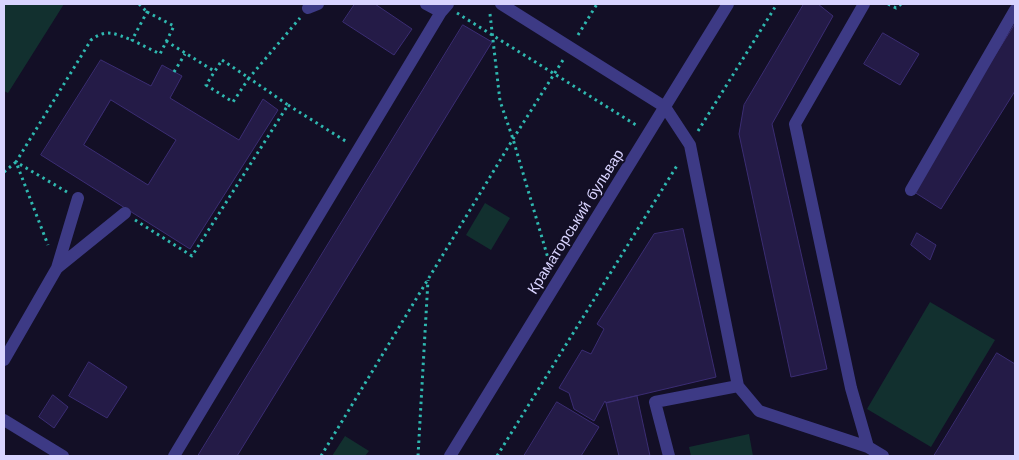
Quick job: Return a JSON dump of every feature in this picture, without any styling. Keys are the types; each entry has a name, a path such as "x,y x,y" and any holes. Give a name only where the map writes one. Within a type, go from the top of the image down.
{"street":[{"path":"174,456 445,8 426,4"},
{"path":"501,4 665,107 690,145 738,386 759,411 868,447 883,456"},
{"name":"Краматорський бульвар","path":"450,456 728,4"},
{"path":"864,4 795,124 851,388 868,447"},
{"path":"911,190 1015,10"},
{"path":"4,360 57,268 78,198"},
{"path":"57,268 125,213"},
{"path":"669,456 656,402 738,386"},
{"path":"4,420 63,456"}],"path":[{"path":"4,172 16,162 91,40 100,34 109,32 132,40 160,54 174,26 147,12 139,4"},
{"path":"321,456 597,4"},
{"path":"497,456 777,4"},
{"path":"888,4 896,8 901,4"},
{"path":"313,6 249,78 233,102 206,85 222,60 249,78 288,106 359,149"},
{"path":"445,8 492,35 636,126"},
{"path":"132,40 147,12"},
{"path":"490,12 500,101 556,285"},
{"path":"166,42 214,71"},
{"path":"174,72 185,54"},
{"path":"125,213 192,256 288,106"},
{"path":"16,162 78,198"},
{"path":"16,162 57,268"},
{"path":"418,456 428,278"}],"green space":[{"path":"4,4 64,4 8,93 4,91"},
{"path":"485,203 510,218 491,250 466,235"},
{"path":"930,302 995,340 931,447 867,409"},
{"path":"749,434 753,456 691,456 689,447"},
{"path":"345,436 369,451 365,456 332,456"}],"building":[{"path":"355,4 375,4 412,29 394,55 343,22"},
{"path":"804,4 818,4 833,16 772,124 827,369 791,377 739,134 744,105"},
{"path":"1015,24 1015,91 941,209 911,190"},
{"path":"463,25 492,42 237,456 198,456"},
{"path":"883,33 919,54 900,85 864,64"},
{"path":"101,60 151,86 162,65 182,76 170,98 239,140 263,99 278,110 190,249 41,155","holes":["111,100 176,140 148,185 84,145"]},
{"path":"683,229 716,377 606,403 605,401 594,421 574,409 569,393 559,388 582,350 591,354 604,329 597,324 654,234"},
{"path":"917,233 936,245 930,260 911,245"},
{"path":"997,353 1015,364 1015,456 934,456"},
{"path":"89,362 127,387 107,418 69,396"},
{"path":"53,395 68,407 54,428 39,417"},
{"path":"637,396 650,456 619,456 606,403"},
{"path":"557,402 599,427 581,456 524,456"}]}
